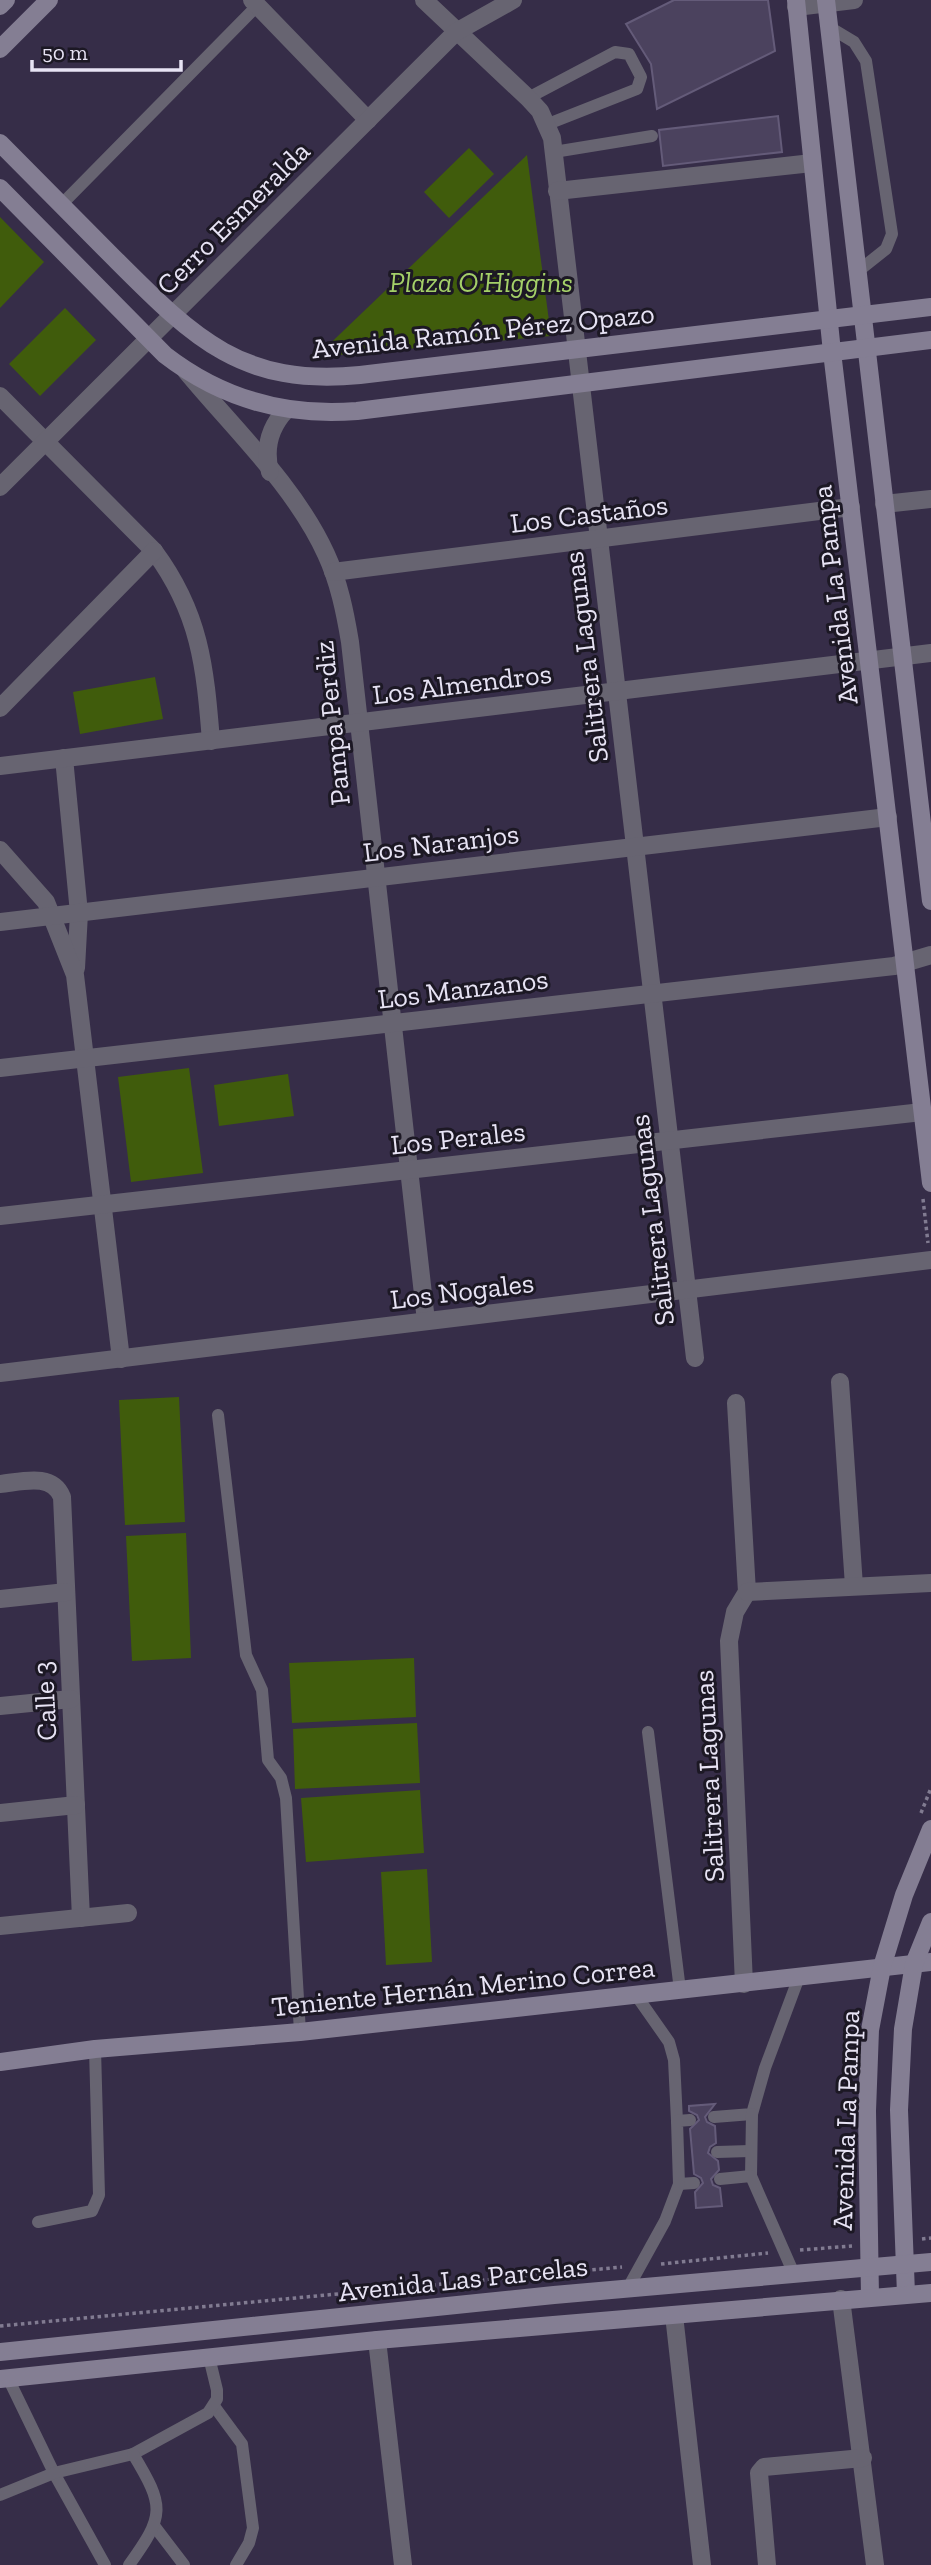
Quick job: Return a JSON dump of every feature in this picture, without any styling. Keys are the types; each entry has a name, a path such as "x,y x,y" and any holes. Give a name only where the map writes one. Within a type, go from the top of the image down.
{"street":[{"path":"0,6 6,0"},
{"path":"0,49 49,0"},
{"name":"Salitrera Lagunas","path":"424,0 528,98 548,124 554,152 556,191 695,1358"},
{"name":"Cerro Esmeralda","path":"0,487 456,32 513,0"},
{"path":"796,3 854,0"},
{"path":"826,2 902,657 925,805 931,901"},
{"path":"254,3 368,120"},
{"name":"Avenida La Pampa","path":"796,3 832,352 931,1184"},
{"name":"Avenida Ramón Pérez Opazo","path":"0,143 191,332 235,358 259,368 309,377 360,375 931,307"},
{"path":"556,191 812,163"},
{"path":"0,188 149,339 183,369 232,395 286,410 333,413 357,411 931,340"},
{"name":"Pampa Perdiz","path":"183,369 270,471 306,518 333,572 346,618 426,1321"},
{"path":"0,396 154,551 181,593 199,639 211,741"},
{"path":"270,471 267,453 270,433 286,410"},
{"path":"884,504 931,499"},
{"name":"Los Castaños","path":"333,572 851,507"},
{"path":"0,708 154,551"},
{"name":"Los Almendros","path":"0,766 931,653"},
{"path":"64,758 79,913 75,975 121,1359"},
{"name":"Los Naranjos","path":"0,922 888,817"},
{"path":"0,850 36,889 54,916 75,975"},
{"name":"Los Manzanos","path":"0,1068 905,964 931,955"},
{"name":"Los Perales","path":"0,1216 922,1112"},
{"name":"Los Nogales","path":"0,1373 931,1260"},
{"path":"840,1382 855,1586"},
{"name":"Salitrera Lagunas","path":"736,1403 747,1592 735,1612 729,1641 744,1984"},
{"name":"Calle 3","path":"0,1484 44,1480 54,1485 62,1497 81,1918"},
{"path":"747,1592 931,1583"},
{"path":"0,1598 66,1592"},
{"path":"0,1706 71,1699"},
{"path":"0,1813 76,1805"},
{"name":"Avenida La Pampa","path":"870,2297 870,2030 882,1967 904,1895 931,1829"},
{"path":"0,1926 128,1913"},
{"name":"Avenida La Pampa","path":"906,2294 899,2110 903,2029 923,1963 931,1922"},
{"name":"Teniente Hernán Merino Correa","path":"0,2062 95,2049 300,2032 923,1963"},
{"name":"Avenida Las Parcelas","path":"0,2352 628,2288 931,2262"},
{"name":"Avenida Las Parcelas","path":"4,2378 377,2340 931,2292"},
{"path":"841,2299 875,2565"},
{"path":"674,2315 702,2565"},
{"path":"377,2340 403,2565"},
{"path":"767,2565 760,2473 764,2467 863,2458"}],"lane":[{"path":"61,205 254,3"},
{"path":"829,27 854,42 866,61 892,234 886,249 857,272"},
{"path":"528,98 614,52 629,54 641,77 637,89 548,124"},
{"path":"554,152 652,136"},
{"path":"218,1415 246,1655 262,1690 268,1760 281,1778 286,1798 300,2032"},
{"path":"648,1732 680,1990"},
{"path":"794,2274 751,2176 750,2151 752,2114 799,1977"},
{"path":"628,2288 665,2221 680,2184 685,2153 684,2120 669,2042 636,1995"},
{"path":"38,2222 92,2211 97,2204 99,2194 95,2049"},
{"path":"714,2118 752,2114"},
{"path":"717,2152 750,2151"},
{"path":"720,2179 751,2176"},
{"path":"680,2184 694,2183"},
{"path":"0,2495 54,2473 133,2454 208,2413 214,2406 218,2390 209,2357"},
{"path":"4,2378 104,2565"},
{"path":"214,2406 242,2444 253,2528 249,2543 236,2565"},
{"path":"129,2565 155,2527 158,2512 154,2491 133,2454"},
{"path":"155,2527 184,2565"}],"path":[{"path":"903,2241 931,2238"},
{"path":"0,2326 868,2244"}],"green space":[{"path":"469,148 494,174 449,218 424,192"},
{"name":"Plaza O'Higgins","path":"527,155 551,336 316,357"},
{"path":"0,217 44,262 0,308"},
{"path":"65,308 96,340 40,396 9,364"},
{"path":"155,677 163,719 80,734 73,692"},
{"path":"189,1068 203,1173 131,1182 118,1077"},
{"path":"288,1074 294,1116 219,1126 214,1085"},
{"path":"179,1397 185,1522 125,1525 119,1400"},
{"path":"186,1533 191,1658 132,1661 126,1536"},
{"path":"414,1658 416,1717 292,1723 289,1663"},
{"path":"417,1723 420,1783 295,1789 293,1729"},
{"path":"420,1790 424,1853 306,1862 301,1798"},
{"path":"427,1869 432,1962 386,1965 381,1872"}],"building":[{"path":"674,0 768,0 775,51 657,109 651,64 626,24"},
{"path":"778,116 782,152 663,166 659,130"},
{"path":"715,2104 705,2117 707,2122 715,2126 716,2143 710,2147 708,2153 718,2161 719,2170 711,2179 713,2185 720,2188 722,2206 696,2208 695,2192 703,2183 701,2178 694,2174 690,2129 699,2120 697,2115 689,2111 689,2106"}]}
